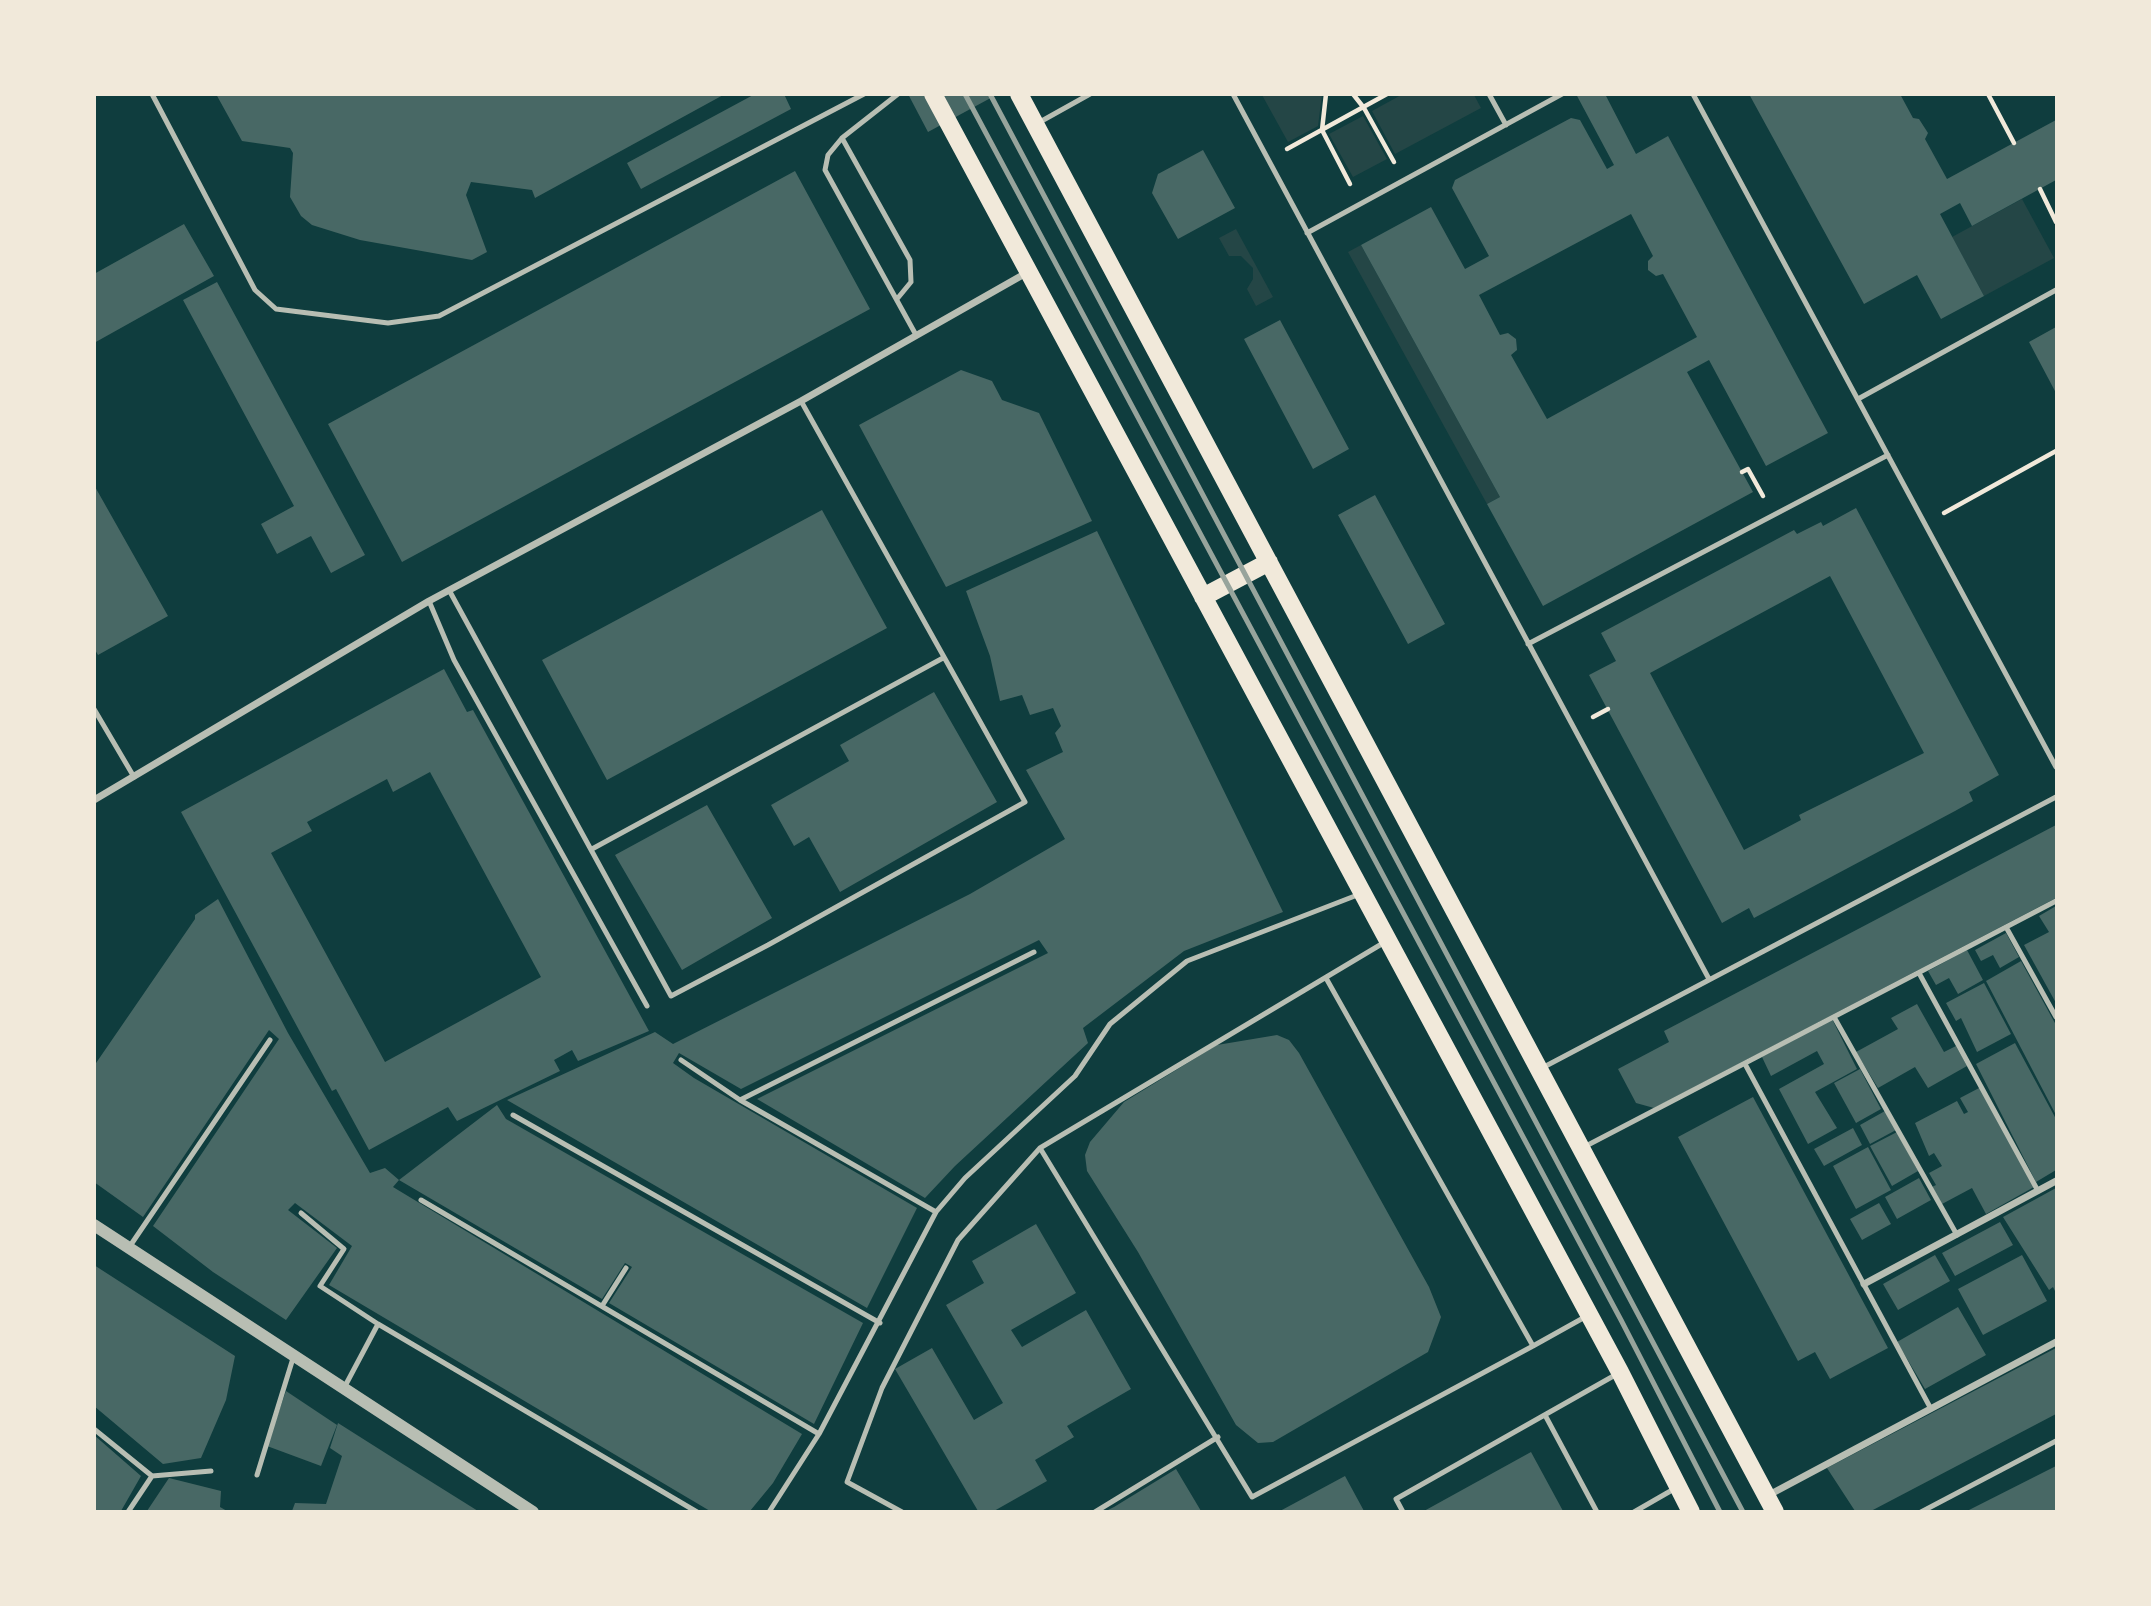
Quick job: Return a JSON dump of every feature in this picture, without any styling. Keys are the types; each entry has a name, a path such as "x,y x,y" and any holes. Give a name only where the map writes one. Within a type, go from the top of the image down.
{"main road":[{"path":"933,94 1620,1372 1691,1511"},
{"path":"1019,94 1771,1504"},
{"path":"1203,597 1269,562"}],"street":[{"path":"94,800 429,601 801,401 1028,272"},
{"path":"1864,1284 2056,1181"},
{"path":"94,1225 533,1511"},
{"path":"1771,1504 1931,1409 2056,1342"}],"lane":[{"path":"152,94 255,290 276,309 388,323 439,316 864,94"},
{"path":"898,94 842,138 828,155 825,170 916,335"},
{"path":"1035,125 1090,94"},
{"path":"1233,94 1709,979"},
{"path":"1489,94 1506,125"},
{"path":"1307,233 1562,94"},
{"path":"1693,94 2056,767"},
{"path":"842,138 910,260 911,282 897,299"},
{"path":"1858,399 2056,290"},
{"path":"449,590 670,996 768,945 1025,802 801,401"},
{"path":"1528,644 1888,454"},
{"path":"429,601 454,660 647,1006"},
{"path":"592,849 943,658"},
{"path":"94,709 134,777"},
{"path":"1539,1069 2056,797"},
{"path":"769,1511 819,1434 880,1323 936,1212 965,1178 1075,1076 1110,1024 1186,961 1363,893"},
{"path":"1581,1149 2056,901"},
{"path":"2006,927 2056,1017"},
{"path":"902,1511 847,1482 862,1434 882,1388 958,1240 1040,1148 1388,940"},
{"path":"740,1100 1034,952"},
{"path":"1919,973 2038,1191"},
{"path":"1326,978 1533,1346"},
{"path":"1834,1017 1956,1235"},
{"path":"129,1247 270,1040"},
{"path":"681,1060 740,1100 936,1212"},
{"path":"1745,1064 1931,1409"},
{"path":"513,1115 880,1323"},
{"path":"1040,1148 1252,1497 1589,1315"},
{"path":"421,1200 819,1434"},
{"path":"302,1213 344,1249 320,1286 378,1324 697,1511"},
{"path":"601,1306 626,1268"},
{"path":"344,1388 378,1324"},
{"path":"257,1475 294,1355"},
{"path":"1403,1511 1396,1499 1620,1372"},
{"path":"1545,1415 1597,1511"},
{"path":"94,1429 152,1476 211,1471"},
{"path":"1095,1511 1218,1437"},
{"path":"1921,1511 2056,1441"},
{"path":"128,1511 152,1476"},
{"path":"1634,1511 1678,1487"}],"path":[{"path":"1326,94 1322,131 1361,204"},
{"path":"1353,94 1364,108 1404,181"},
{"path":"1268,160 1387,94"},
{"path":"1989,94 2014,143"},
{"path":"2039,189 2056,222"},
{"path":"1924,523 2056,451"},
{"path":"1742,472 1748,469 1774,514"}],"shaded area":[{"path":"1403,94 1474,95 1481,108 1395,154 1372,111"},
{"path":"1262,95 1322,95 1318,126 1288,142"},
{"path":"1363,116 1387,159 1353,177 1329,134"},
{"path":"2022,199 2054,258 1984,296 1952,237"},
{"path":"1236,229 1273,297 1256,306 1247,289 1253,279 1253,268 1241,256 1229,256 1219,238"},
{"path":"1361,245 1500,497 1487,504 1348,252"}],"building":[{"path":"216,94 725,94 535,198 532,190 471,182 466,195 487,252 472,260 360,240 312,225 301,216 290,197 293,153 290,148 242,141"},
{"path":"755,94 784,94 791,109 641,189 627,163"},
{"path":"908,94 998,94 928,132"},
{"path":"1576,94 1605,94 1636,154 1668,136 1828,433 1766,466 1709,360 1687,372 1753,492 1543,606 1487,504 1500,497 1361,245 1431,207 1465,269 1489,256 1452,188 1455,180 1571,118 1580,120 1607,169 1614,165","holes":["1631,214 1653,256 1648,261 1648,270 1656,276 1663,274 1697,337 1547,419 1511,355 1517,350 1516,339 1508,333 1500,335 1479,295"]},
{"path":"1749,94 1900,94 1913,118 1919,119 1928,133 1925,139 1947,179 2056,120 2056,180 1972,226 1960,203 1940,214 1984,296 1941,319 1917,275 1864,304"},
{"path":"1203,150 1235,208 1178,239 1152,193 1158,174"},
{"path":"795,171 870,309 402,562 328,424"},
{"path":"184,224 214,276 94,343 94,274"},
{"path":"217,282 365,555 331,573 311,536 277,554 261,524 294,506 183,300"},
{"path":"1280,320 1349,449 1313,469 1244,339"},
{"path":"2056,327 2056,393 2029,342"},
{"path":"961,370 992,381 1002,400 1039,413 1092,521 946,587 859,425"},
{"path":"94,485 168,616 98,655 94,648"},
{"path":"1375,495 1445,624 1408,644 1338,515"},
{"path":"1856,508 1999,775 1969,792 1973,801 1955,811 1754,918 1749,908 1722,923 1589,675 1616,661 1601,633 1794,530 1797,534 1821,522 1823,526","holes":["1830,576 1924,753 1799,815 1801,820 1744,850 1650,673"]},
{"path":"822,510 887,628 607,780 542,660"},
{"path":"1097,531 1283,912 1184,951 1083,1028 1088,1043 955,1166 925,1198 757,1099 1048,953 1039,940 741,1089 679,1053 673,1063 694,1078 917,1208 867,1308 507,1100 655,1032 673,1044 970,894 1065,839 1026,770 1063,752 1055,733 1061,726 1053,708 1030,715 1022,695 1000,701 990,656 966,591"},
{"path":"444,669 467,712 473,710 649,1031 578,1061 572,1050 554,1060 560,1071 457,1121 448,1107 369,1150 336,1089 332,1091 181,812","holes":["430,772 541,977 385,1062 271,853 312,831 307,822 387,779 393,792"]},
{"path":"934,692 997,802 840,892 809,837 794,846 771,805 849,761 840,745"},
{"path":"707,805 772,918 682,970 615,855"},
{"path":"2056,825 2056,898 1654,1108 1636,1103 1618,1069 1669,1042 1664,1031"},
{"path":"218,899 288,1033 370,1173 385,1168 399,1180 393,1187 802,1434 773,1483 750,1511 710,1511 329,1285 352,1246 295,1203 288,1210 337,1248 286,1320 213,1272 153,1226 279,1039 269,1030 143,1217 94,1182 94,1066 195,919 195,915"},
{"path":"2056,906 2056,1003 2024,945 2049,932 2039,916"},
{"path":"2006,933 2019,957 2000,968 1993,955 1981,961 1975,950"},
{"path":"1967,950 1983,980 1958,994 1949,978 1936,985 1928,971"},
{"path":"2021,961 2056,1025 2056,1115 1986,981"},
{"path":"1984,983 2011,1034 1977,1052 1961,1018 1956,1021 1946,1003"},
{"path":"1917,1004 1944,1052 1956,1046 1967,1066 1928,1088 1915,1067 1878,1088 1856,1052 1898,1029 1891,1018"},
{"path":"1832,1019 1857,1069 1815,1092 1837,1128 1808,1144 1779,1089 1824,1064 1817,1051 1771,1076 1762,1057"},
{"path":"1277,1035 1289,1040 1299,1053 1429,1287 1441,1317 1428,1352 1273,1442 1258,1443 1236,1425 1138,1252 1087,1171 1085,1155 1090,1142 1124,1102 1217,1045"},
{"path":"2015,1043 2056,1119 2056,1170 2036,1182 1976,1064"},
{"path":"1860,1069 1881,1109 1856,1123 1834,1083"},
{"path":"1981,1087 2034,1187 1986,1214 1972,1188 1942,1204 1932,1187 1936,1185 1929,1173 1942,1166 1934,1153 1929,1156 1915,1123 1957,1101 1964,1114 1968,1112 1960,1098"},
{"path":"1753,1097 1888,1348 1830,1379 1815,1352 1798,1361 1678,1137"},
{"path":"497,1105 506,1119 863,1323 814,1424 609,1303 632,1267 625,1263 602,1299 399,1180"},
{"path":"1885,1111 1896,1130 1870,1144 1860,1125"},
{"path":"1853,1128 1862,1145 1824,1166 1814,1149"},
{"path":"1897,1132 1918,1171 1892,1186 1870,1146"},
{"path":"1868,1147 1891,1190 1856,1209 1833,1166"},
{"path":"1919,1178 1931,1200 1897,1219 1885,1197"},
{"path":"2056,1188 2056,1293 2053,1287 2049,1290 2003,1217"},
{"path":"1879,1203 1891,1224 1862,1240 1850,1219"},
{"path":"2000,1222 2013,1245 1955,1276 1942,1253"},
{"path":"1036,1224 1076,1293 1011,1330 1022,1347 1086,1310 1131,1389 1067,1426 1074,1437 1035,1460 1047,1481 994,1511 978,1511 895,1369 932,1348 974,1420 1003,1403 946,1305 984,1283 972,1261"},
{"path":"1935,1255 1950,1281 1898,1310 1883,1284"},
{"path":"2022,1255 2047,1301 1983,1335 1958,1289"},
{"path":"94,1265 235,1356 226,1400 201,1458 163,1464 94,1406"},
{"path":"1958,1307 1986,1355 1925,1389 1897,1342"},
{"path":"2056,1348 2056,1414 1871,1511 1855,1511 1827,1468"},
{"path":"286,1391 337,1425 321,1466 267,1446"},
{"path":"338,1423 478,1511 292,1511 295,1503 326,1504 342,1456 330,1448"},
{"path":"94,1435 141,1476 121,1511 94,1511"},
{"path":"1531,1452 1563,1511 1424,1511"},
{"path":"2056,1466 2056,1511 1967,1511"},
{"path":"1176,1469 1201,1511 1106,1511 1114,1507"},
{"path":"1345,1476 1364,1511 1280,1511"},
{"path":"169,1478 221,1491 220,1507 227,1511 147,1511"}],"railway":[{"path":"965,94 1621,1320 1720,1512"},
{"path":"990,94 1743,1512"}]}
